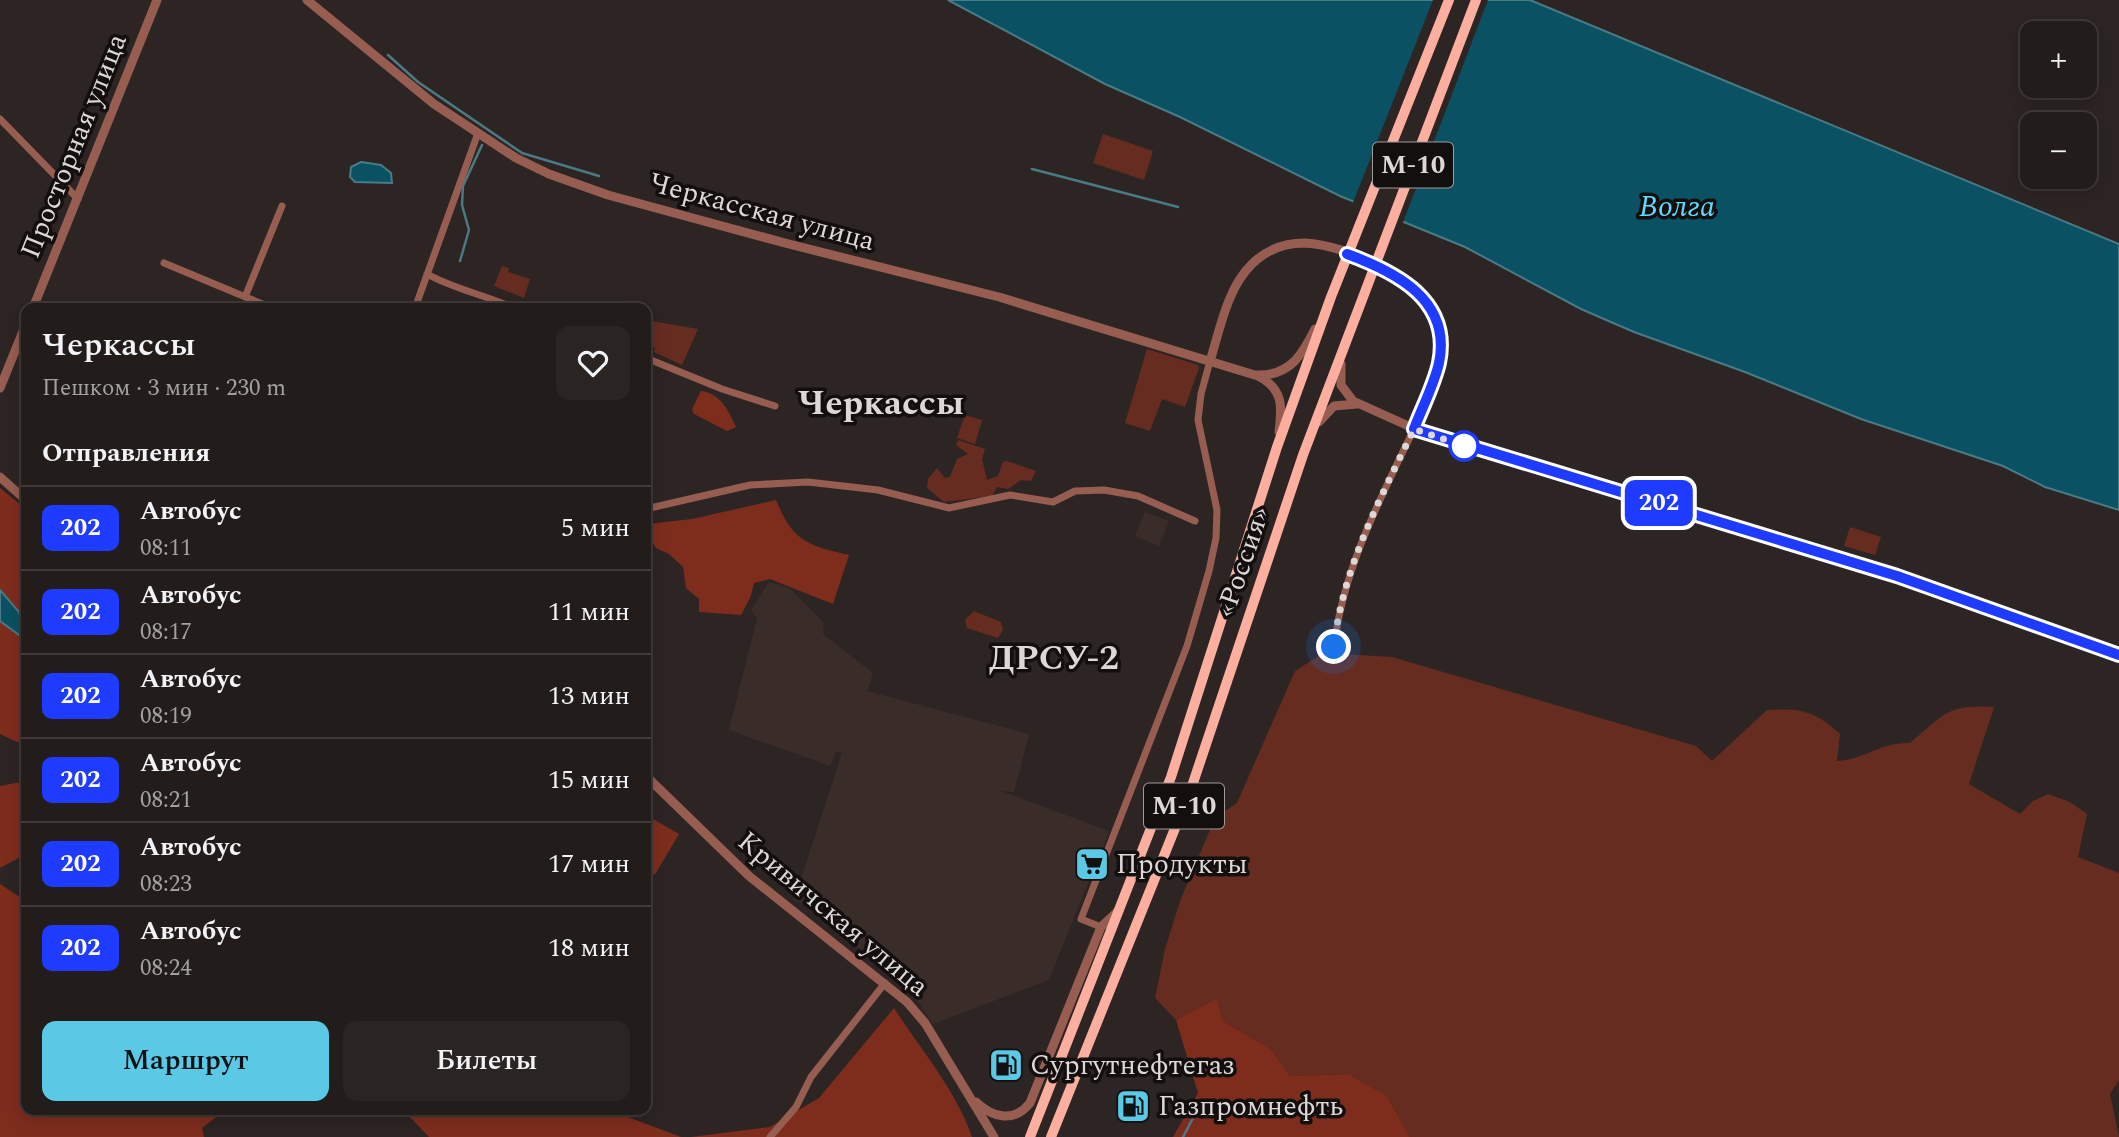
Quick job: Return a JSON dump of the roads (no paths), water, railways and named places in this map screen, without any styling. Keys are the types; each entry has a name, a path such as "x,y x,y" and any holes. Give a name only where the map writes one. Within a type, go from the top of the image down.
{"highway":[{"name":"М-10","path":"1277,447 1339,276 1449,0"},
{"name":"«Россия»","path":"1051,1137 1192,786 1304,455 1476,0"},
{"name":"«Россия»","path":"1030,1137 1171,777 1277,447"}],"street":[{"name":"Просторная улица","path":"35,303 157,0"},
{"name":"Черкасская улица","path":"307,0 434,104 531,166 608,195 999,297 1252,374 1270,383 1281,399 1277,447"},
{"path":"0,119 78,199"},
{"path":"417,303 478,133"},
{"path":"245,297 282,206"},
{"path":"1101,927 1080,919 1187,646 1216,537 1214,491 1201,447 1198,420 1200,394 1236,285 1256,260 1274,249 1295,244 1319,245 1345,253 1410,284 1433,312 1440,339 1440,359 1414,429 1355,558 1337,618 1334,647"},
{"path":"164,263 260,303"},
{"path":"427,274 447,285 478,292 503,303"},
{"name":"Черкасская улица","path":"1252,374 1275,374 1295,363 1306,348 1331,297"},
{"path":"1358,309 1339,376 1344,391 1359,404 1414,429 1865,566 2119,655"},
{"path":"0,388 21,336"},
{"path":"651,360 722,389 775,405"},
{"path":"1304,455 1326,412 1340,404 1359,404"},
{"path":"0,477 21,496"},
{"path":"651,508 750,485 808,482 878,490 949,508 1010,495 1053,502 1075,491 1104,490 1138,496 1195,521"},
{"name":"Кривичская улица","path":"651,781 749,876 885,983 925,1023 994,1137"},
{"path":"969,1097 985,1111 1000,1117 1016,1114 1030,1102 1101,927 1117,912"},
{"path":"770,1137 796,1107 811,1077 885,983"}],"water":[{"name":"Волга","path":"948,0 1530,0 2119,244 2119,510 2045,487 2003,466 1861,419 1581,309 1465,247 1340,196 1180,117 1105,84"},
{"path":"361,162 381,165 391,173 392,183 355,182 350,177 351,167"},
{"path":"0,590 19,612 21,636 0,621"}],"waterway":[{"path":"388,55 418,82 522,153 599,176"},
{"path":"460,261 469,230 462,205 463,186 482,145"},
{"path":"1032,169 1178,207"},
{"path":"1183,1137 1193,1118"}],"place":[{"name":"Продукты","path":"1092,864"},
{"name":"Сургутнефтегаз","path":"1006,1065"},
{"name":"Газпромнефть","path":"1133,1106"}],"district":[{"name":"Черкассы","path":"881,403"},
{"name":"ДРСУ-2","path":"1054,658"}]}
